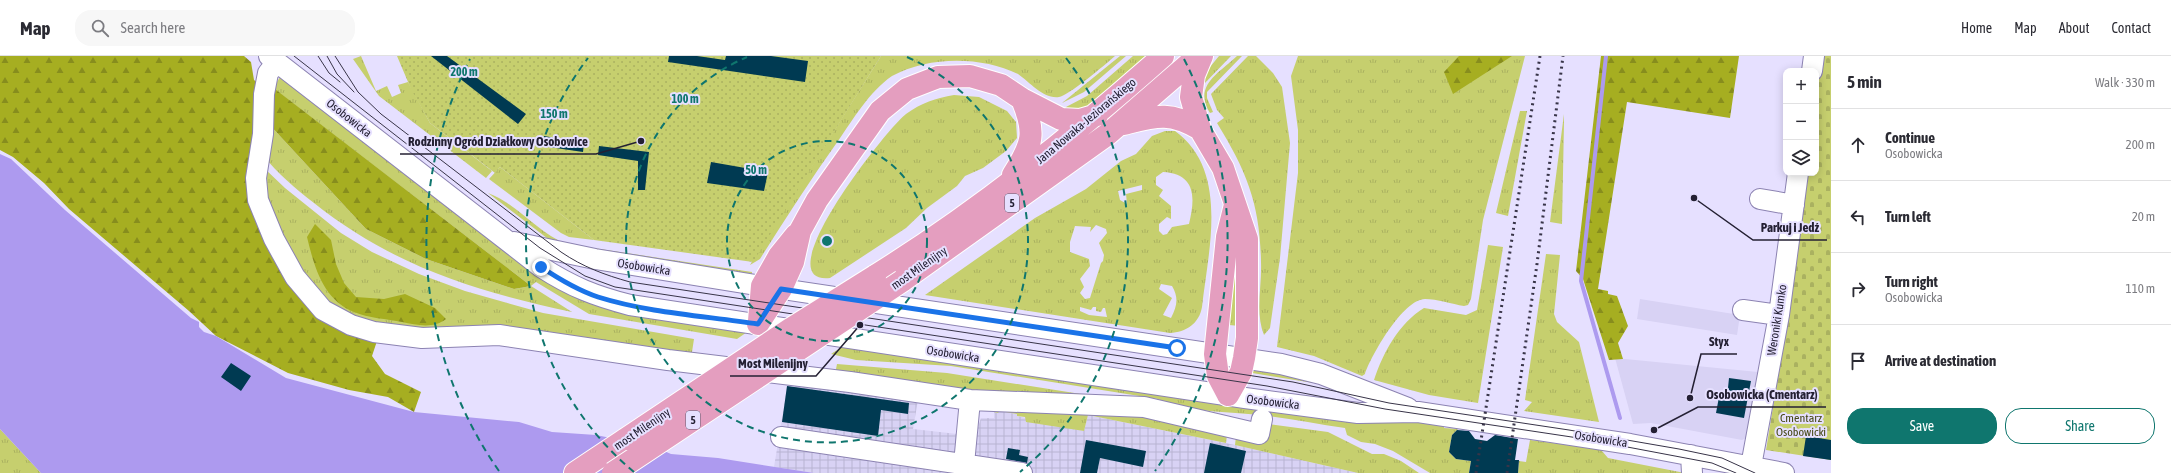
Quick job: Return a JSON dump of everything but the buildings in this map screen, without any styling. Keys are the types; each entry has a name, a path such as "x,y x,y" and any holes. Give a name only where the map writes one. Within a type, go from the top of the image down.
{"main road":[{"name":"Jana Nowaka-Jeziorańskiego","path":"1007,184 1060,146 1163,56"},
{"name":"Jana Nowaka-Jeziorańskiego","path":"1121,124 1198,56"},
{"path":"1202,56 1191,90 1200,129 1223,168 1247,239 1247,338 1241,372 1228,395"},
{"path":"758,324 772,288 793,262 800,231 817,200 880,111 907,89 938,77 970,76 996,83 1022,99 1061,119 1080,120 1097,115"},
{"path":"1007,184 1027,154 1032,140 1031,123 1022,99"},
{"path":"1121,124 1147,118 1171,116 1184,120 1200,129"},
{"name":"most Milenijny","path":"613,473 902,280 1121,124"},
{"name":"most Milenijny","path":"575,473 792,328 875,276 959,219 1007,184"},
{"path":"1228,395 1218,376 1215,354 1226,237 1235,205"}],"street":[{"path":"1812,68 1814,56"},
{"path":"273,59 268,73 264,94 263,134 256,178 258,200 274,239 295,277 323,310 334,317 374,332 422,338 499,335 970,400 1144,407 1258,434 1262,419"},
{"name":"Osobowicka","path":"273,59 541,267 563,281 598,296 630,305 1228,395 1358,413 1418,412"},
{"name":"Weroniki Kumko","path":"1748,470 1778,315 1798,176"},
{"path":"1760,199 1794,205"},
{"name":"Osobowicka","path":"505,239 595,259 772,288 1244,358 1302,368 1418,412 1691,464 1715,459 1748,470 1784,473"},
{"path":"1743,310 1778,315"},
{"path":"960,467 970,400"},
{"path":"781,437 960,467 1022,473"}],"shaded area":[{"path":"0,154 11,159 65,210 191,318 199,322 199,327 204,332 216,336 286,378 414,412 519,422 552,432 596,435 655,447 671,454 718,458 814,473 41,473 0,429"},
{"path":"1640,299 1740,315 1737,335 1637,319"},
{"path":"1615,358 1758,372 1746,438 1742,440 1651,423 1633,424"},
{"path":"788,382 918,400 913,429 975,436 981,418 994,418 994,412 998,413 998,411 1017,414 1017,416 1084,431 1088,415 1235,445 1358,473 814,473 774,467"}],"green space":[{"path":"0,56 244,56 251,62 254,80 262,86 254,166 293,280 377,341 372,356 385,374 421,392 414,412 388,397 349,390 288,373 216,336 189,311 69,209 44,183 13,157 0,150"},
{"path":"361,56 376,91 387,86 392,97 401,93 398,85 408,82 430,123 492,171 486,178 379,96 353,59"},
{"path":"397,56 881,56 753,262 594,240 500,167 495,173 430,123 411,89"},
{"path":"881,56 1115,56 1078,86 1059,97 1048,96 1042,93 1018,74 1003,68 972,61 938,62 922,65 907,69 892,76 876,90 862,106 808,184 760,259 750,265"},
{"path":"1120,56 1126,56 1084,92 1062,103"},
{"path":"1133,56 1146,56 1090,105 1082,110 1063,113 1066,107 1087,96"},
{"path":"1219,56 1231,56 1203,85 1201,78"},
{"path":"1237,56 1242,56 1207,92 1207,98 1213,112 1210,113 1204,95 1206,88 1210,81"},
{"path":"1248,56 1256,56 1273,73 1282,87 1290,143 1280,258 1270,328 1264,335 1261,327 1259,309 1261,271 1260,241 1255,205 1244,173 1217,123 1224,118 1217,110 1211,94"},
{"path":"1298,56 1525,56 1483,220 1471,299 1468,305 1464,306 1430,299 1416,301 1407,308 1389,330 1381,342 1365,374 1362,376 1314,356 1277,347 1298,173 1298,130 1291,76"},
{"path":"1459,56 1512,56 1453,94 1444,72"},
{"path":"1601,56 1739,56 1730,118 1627,102 1598,289 1608,291 1608,294 1617,296 1628,326 1618,343 1623,359 1609,360 1583,279 1576,271"},
{"name":"Cmentarz Osobowicki","path":"1820,56 1831,56 1831,460 1766,450 1797,260 1806,176 1819,176 1819,68"},
{"path":"280,77 470,225 542,276 750,330 737,339 589,314 536,282 531,286 273,88"},
{"path":"271,86 531,286 514,289 426,259 366,229 267,122"},
{"path":"954,95 979,97 1007,111 1016,122 1017,138 1006,151 983,168 965,176 957,186 927,208 906,228 830,278 813,273 811,257 820,233 836,204 856,173 877,146 895,125 912,110 929,102"},
{"path":"1520,111 1527,111 1508,216 1496,213"},
{"path":"1564,114 1564,123 1562,224 1550,222"},
{"path":"267,122 366,229 426,259 514,289 531,286 572,312 536,304 469,285 405,260 374,244 344,225 314,203 274,168 263,155"},
{"path":"1165,131 1175,131 1192,148 1203,168 1209,190 1211,237 1208,262 1202,307 1198,318 1191,326 1181,331 1170,333 925,295 1035,218 1086,189 1121,161 1136,154 1152,136","holes":["1163,172 1182,177 1188,183 1191,189 1192,197 1189,224 1172,227 1167,234 1163,235 1159,231 1159,224 1167,217 1171,219 1171,206 1159,196 1163,190 1156,185 1156,177","1142,185 1142,190 1126,194 1127,204 1120,200 1118,191","1096,225 1106,229 1107,233 1099,243 1104,255 1103,261 1101,263 1090,298 1085,299 1080,293 1084,287 1080,279 1090,266 1089,259 1070,252 1070,242 1075,226 1091,227 1090,232","1161,284 1172,286 1176,294 1176,306 1171,318 1163,315 1172,298 1159,289","1080,307 1091,310 1093,307 1096,307 1096,311 1101,312 1103,308 1105,308 1107,317 1089,315 1080,311"]},
{"path":"500,167 594,240 569,237 561,233 489,179"},
{"path":"264,168 285,188 341,233 372,252 419,274 465,291 543,313 694,339 692,352 714,356 420,331 353,320 315,294 272,218 262,171"},
{"path":"488,193 509,204 546,233 567,244 752,272 752,274 556,245"},
{"path":"315,224 331,240 336,264 344,283 356,297 384,299 405,294 435,308 446,319 436,324 419,325 365,316 343,307 327,291 313,259 307,237"},
{"path":"1238,240 1240,326 1229,325"},
{"path":"1488,245 1503,247 1478,403 1429,395 1374,380 1387,349 1400,330 1415,314 1424,308 1466,315 1477,310"},
{"path":"1546,254 1560,255 1554,314 1557,322 1579,342 1599,422 1524,411 1532,402 1525,400"},
{"path":"848,343 1425,422 1444,423 1444,428 1458,429 1452,435 1449,452 1456,459 1471,461 1469,473 1430,473 1393,451 1375,444 1361,442 1347,435 1345,428 1271,416 1208,411 1181,407 1158,399 951,366 856,360 831,354"},
{"path":"837,364 947,373 1125,401 1001,399 835,374"},
{"path":"1249,366 1320,384 1246,372"},
{"path":"995,407 1131,410 1160,421 1227,435 1226,443 1088,415 1084,431 1026,422 1025,417 1017,416 1017,414 999,411 998,413 994,412"},
{"path":"1269,424 1328,432 1372,454 1384,454 1401,461 1419,473 1358,473 1235,445 1236,436 1265,442"},
{"path":"0,429 41,473 0,473"},
{"path":"1530,440 1598,449 1608,458 1685,473 1518,473 1519,461 1526,462"}],"waterway":[{"path":"1606,56 1581,281 1620,418"}],"tram line":[{"path":"294,56 540,248 585,276 615,287 1267,386 1385,409 1585,439 1712,463 1736,473"},
{"path":"318,56 329,73 340,82"},
{"path":"327,56 337,74 354,92"},
{"path":"335,56 358,92 381,114 561,252 586,266 630,282 1293,382 1389,403 1569,430 1679,449 1722,458 1755,473"}],"railway":[{"path":"1476,473 1540,56"},
{"path":"1507,473 1537,264 1563,56"}],"place":[{"name":"Rodzinny Ogród Działkowy Osobowice","path":"641,141"},
{"name":"Parkuj i Jedź","path":"1694,198"},
{"name":"Most Milenijny","path":"860,325"},
{"name":"Styx","path":"1690,398"},
{"name":"Osobowicka (Cmentarz)","path":"1654,430"}],"route":[{"path":"541,267 568,284 598,296 630,305 758,324 781,289 891,304 1177,348"}]}
